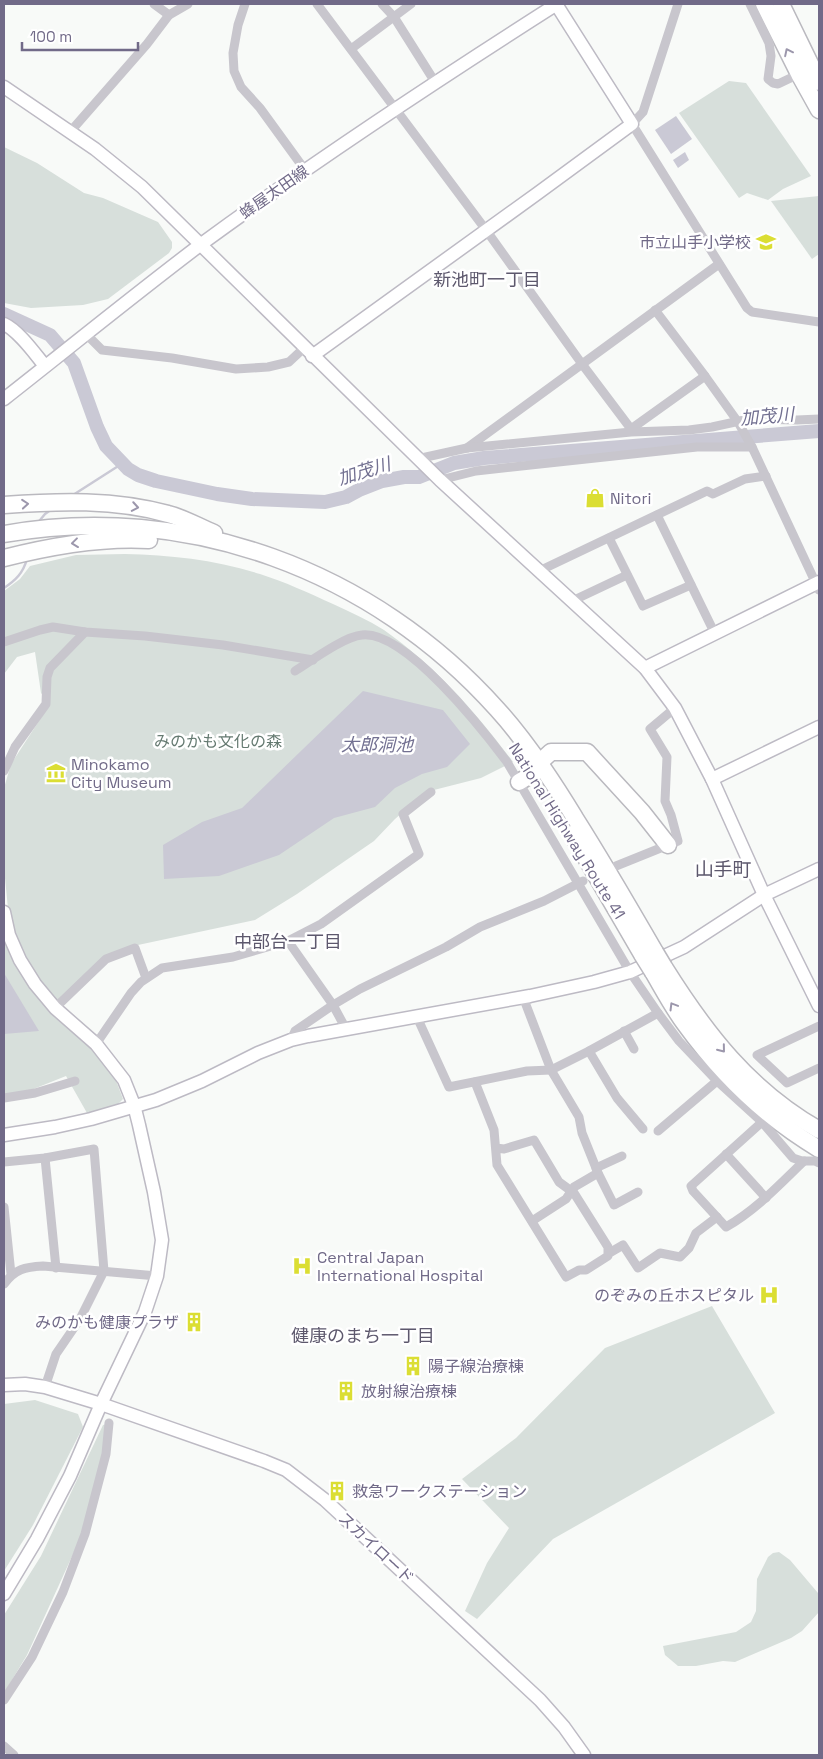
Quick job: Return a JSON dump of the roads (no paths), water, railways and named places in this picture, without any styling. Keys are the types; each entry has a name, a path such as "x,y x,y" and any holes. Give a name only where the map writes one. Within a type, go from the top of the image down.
{"highway":[{"path":"764,4 819,110"},
{"path":"781,4 819,82"},
{"path":"4,505 86,502 125,506 169,514 263,552"},
{"name":"National Highway Route 41","path":"4,534 107,526 196,536 263,552 301,567 364,599 414,632 462,672 498,709 537,768 579,845 658,969 690,1010 750,1080 775,1100 816,1126"},
{"name":"National Highway Route 41","path":"4,538 53,530 118,531 174,536 233,549 279,564 331,587 399,628 458,678 537,768"},
{"path":"8,557 79,543 128,539 197,546 279,564"},
{"path":"519,782 537,768 551,752 587,752 642,812 668,845"},
{"name":"National Highway Route 41","path":"658,969 685,1036 774,1120 819,1149"}],"street":[{"path":"154,4 169,15"},
{"path":"70,132 147,44 169,15 188,4"},
{"path":"245,4 238,25 233,53 234,71 241,87 260,108 305,170"},
{"path":"317,4 486,230 631,430"},
{"path":"382,4 394,18 435,82"},
{"path":"351,48 411,4"},
{"path":"556,4 742,302 752,312 819,322"},
{"name":"蜂屋太田線","path":"4,399 200,246 305,170 435,82 556,4"},
{"path":"86,334 102,350 172,358 236,369 268,367 289,362 308,352 486,230 632,124 643,112 678,4"},
{"path":"750,4 769,43 771,56 768,79 778,84 799,74"},
{"path":"4,87 96,149 142,187 440,480 645,668 675,708 712,779 764,894 819,1006"},
{"path":"467,448 719,264"},
{"path":"645,668 818,586 752,447 738,422 654,310"},
{"path":"4,324 9,326 29,346 46,366"},
{"path":"631,430 705,376"},
{"path":"417,458 467,448 631,430 689,430 748,419 819,419"},
{"path":"440,480 476,471 678,449 752,447"},
{"path":"539,571 706,491 713,494 745,479 766,476"},
{"path":"657,515 714,634"},
{"path":"609,538 643,606 691,585"},
{"path":"572,601 627,575"},
{"path":"4,642 53,627 85,632 145,636 224,645 313,660"},
{"path":"4,771 15,747 46,704 47,677 50,668 85,632"},
{"path":"295,671 351,637 362,634 384,639 406,654 436,679 485,732 507,762 580,883 630,972 658,1013 685,1036 717,1081 762,1122 793,1158 819,1163"},
{"path":"616,866 678,841 671,815 665,802 667,757 650,729 675,708"},
{"path":"712,779 819,727"},
{"path":"96,1044 131,993 146,978 162,968 232,957 288,941 321,924 419,854 403,814 431,792"},
{"path":"4,1135 91,1119 172,1094 258,1053 291,1040 416,1015 523,997 594,982 630,972 684,947 764,894 819,869"},
{"path":"291,1040 294,1031 360,989 446,947 480,927 544,901 580,883"},
{"path":"4,912 9,935 20,960 35,984 55,1008 96,1044 124,1080 134,1105 162,1240 157,1276 144,1312 59,1498 4,1594"},
{"path":"288,941 333,1005 346,1029"},
{"path":"55,1008 106,960 135,948 146,978"},
{"path":"523,997 551,1070 580,1117 582,1133 597,1171 614,1205 638,1192"},
{"path":"416,1015 449,1087 527,1071 551,1070 658,1013"},
{"path":"819,1026 757,1055 787,1083 819,1068"},
{"path":"624,1032 634,1049"},
{"path":"588,1051 617,1098 643,1129"},
{"path":"4,1098 35,1093 75,1081"},
{"path":"658,1131 717,1081"},
{"path":"475,1082 494,1130 497,1165 566,1277 579,1270 586,1270 608,1256 608,1247 574,1193 559,1182 534,1140 504,1149 496,1148"},
{"path":"762,1122 691,1186 693,1191 726,1227 739,1220 766,1198 804,1161"},
{"path":"4,1162 45,1158 94,1149 104,1272 80,1319 56,1354 45,1387"},
{"path":"726,1154 766,1198"},
{"path":"532,1221 562,1203 574,1187 622,1156"},
{"path":"45,1158 56,1268"},
{"path":"4,1206 12,1274"},
{"path":"608,1251 611,1252 623,1245 638,1268 660,1254 680,1257 689,1248 696,1233 717,1217"},
{"path":"4,1284 12,1274 29,1267 157,1276"},
{"name":"スカイロード","path":"4,1386 25,1384 45,1387 101,1404 286,1470 325,1500 540,1700 564,1727 584,1755"},
{"path":"4,1700 32,1657 66,1583 93,1508 106,1454 109,1423"},
{"path":"4,1746 14,1755"}],"water":[{"path":"676,116 692,139 671,154 655,130"},
{"path":"685,152 689,160 678,168 673,160"},
{"name":"太郎洞池","path":"363,691 443,710 470,744 447,767 422,774 395,788 375,807 334,818 279,855 219,876 164,879 163,845 202,822 242,808"},
{"path":"4,973 39,1031 4,1034"}],"waterway":[{"name":"加茂川","path":"4,314 50,335 74,363 97,427 106,446 128,469 138,475 156,481 217,494 252,499 325,502 346,497 382,481 404,477 419,477 454,463 484,458 819,431"},
{"path":"73,495 123,463"},
{"path":"36,525 52,509"},
{"path":"4,588 18,576 27,559"}],"place":[{"name":"市立山手小学校","path":"766,242"},
{"name":"Nitori","path":"595,498"},
{"name":"Minokamo City Museum","path":"56,773"},
{"name":"Central Japan International Hospital","path":"302,1266"},
{"name":"のぞみの丘ホスピタル","path":"769,1295"},
{"name":"みのかも健康プラザ","path":"194,1322"},
{"name":"陽子線治療棟","path":"413,1366"},
{"name":"放射線治療棟","path":"346,1391"},
{"name":"救急ワークステーション","path":"337,1491"}],"district":[{"name":"新池町一丁目","path":"487,279"},
{"name":"山手町","path":"723,869"},
{"name":"中部台一丁目","path":"288,941"},
{"name":"健康のまち一丁目","path":"363,1335"}],"park label":[{"name":"みのかも文化の森","path":"218,741"}]}
